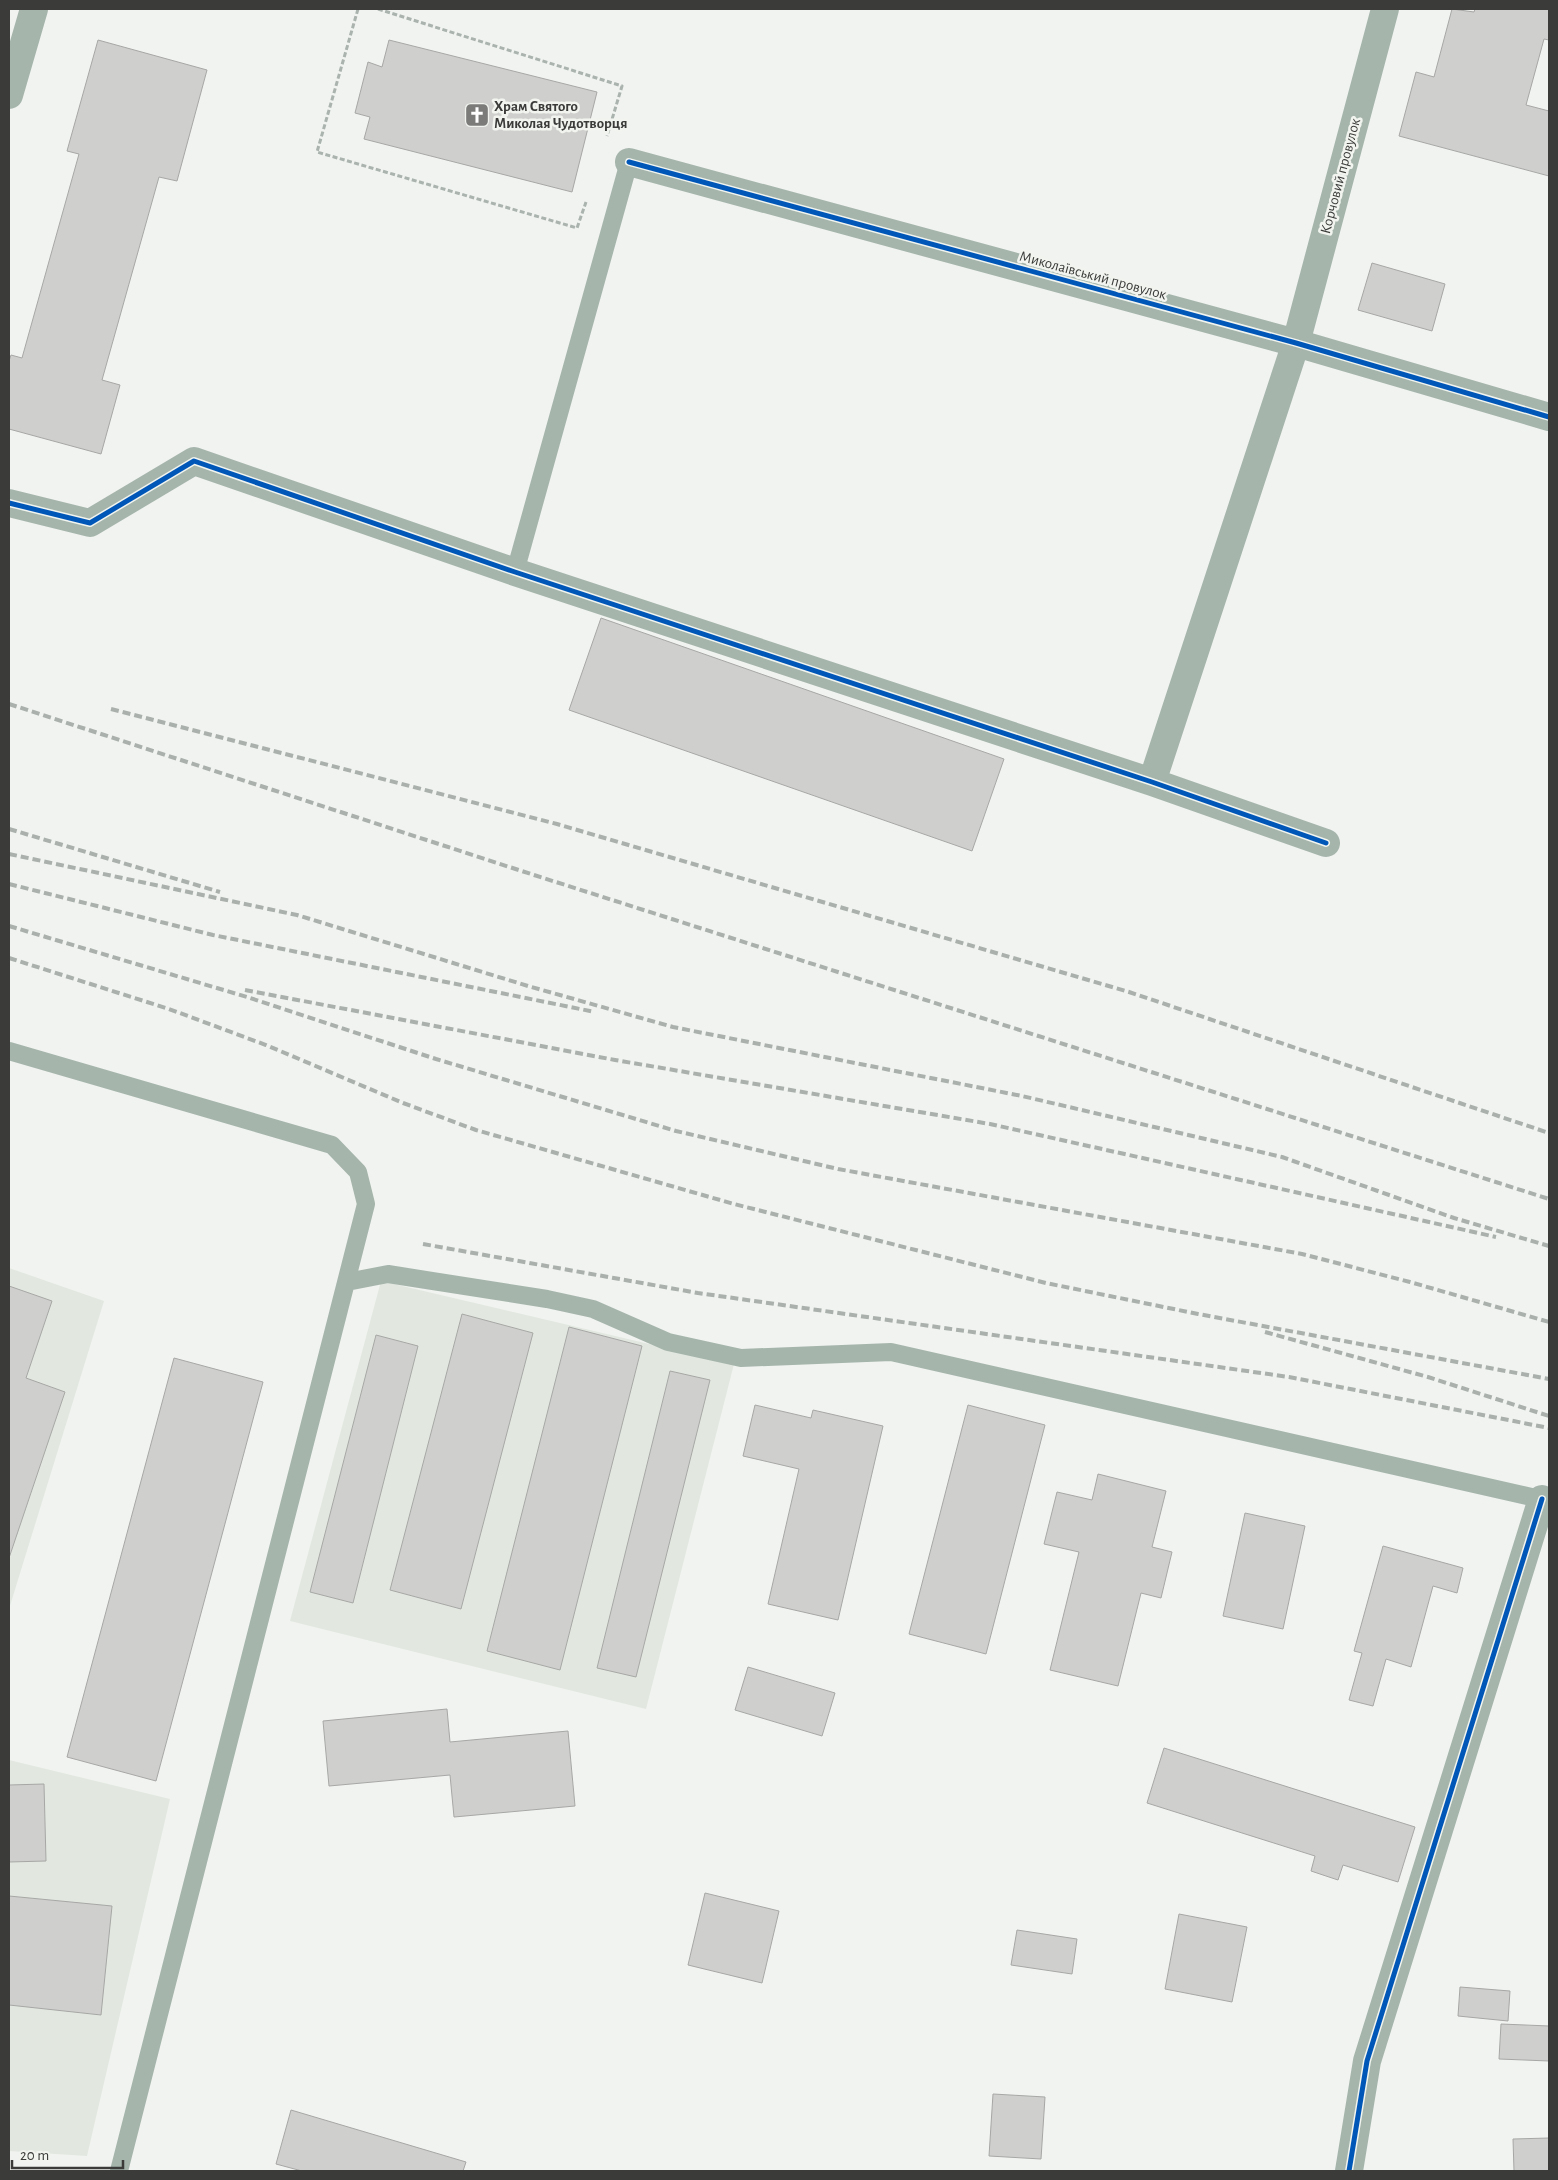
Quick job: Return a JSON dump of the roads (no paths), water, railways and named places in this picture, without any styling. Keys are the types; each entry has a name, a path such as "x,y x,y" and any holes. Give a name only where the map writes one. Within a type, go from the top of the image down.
{"street":[{"path":"9,95 34,9"},
{"name":"Корчовий провулок","path":"1152,782 1296,343 1385,9"},
{"name":"Миколаївський провулок","path":"629,162 1296,343 1549,418"},
{"path":"9,503 90,523 194,461 515,572 1152,782 1326,843"},
{"path":"1349,2171 1367,2061 1545,1500"}],"lane":[{"path":"515,572 629,162"},
{"path":"9,1051 332,1145 358,1172 366,1204 119,2171"},
{"path":"347,1282 388,1274 548,1299 593,1309 668,1342 741,1358 891,1352 1545,1500"}],"railway":[{"path":"9,704 534,875 1549,1199"},
{"path":"111,709 557,824 1129,992 1549,1133"},
{"path":"9,829 220,892"},
{"path":"9,854 297,915 528,986 673,1027 1022,1096 1282,1157 1454,1218 1549,1246"},
{"path":"9,884 213,935 595,1012"},
{"path":"9,926 247,997 436,1059 676,1131 838,1169 1302,1254 1410,1282 1549,1322"},
{"path":"9,958 169,1009 266,1045 403,1103 476,1130 734,1204 1046,1283 1198,1314 1549,1379"},
{"path":"245,990 615,1060 990,1124 1496,1237"},
{"path":"423,1244 698,1293 1289,1377 1549,1428"},
{"path":"1265,1332 1428,1377 1549,1416"}],"place":[{"name":"Храм Святого Миколая Чудотворця","path":"477,115"}]}
